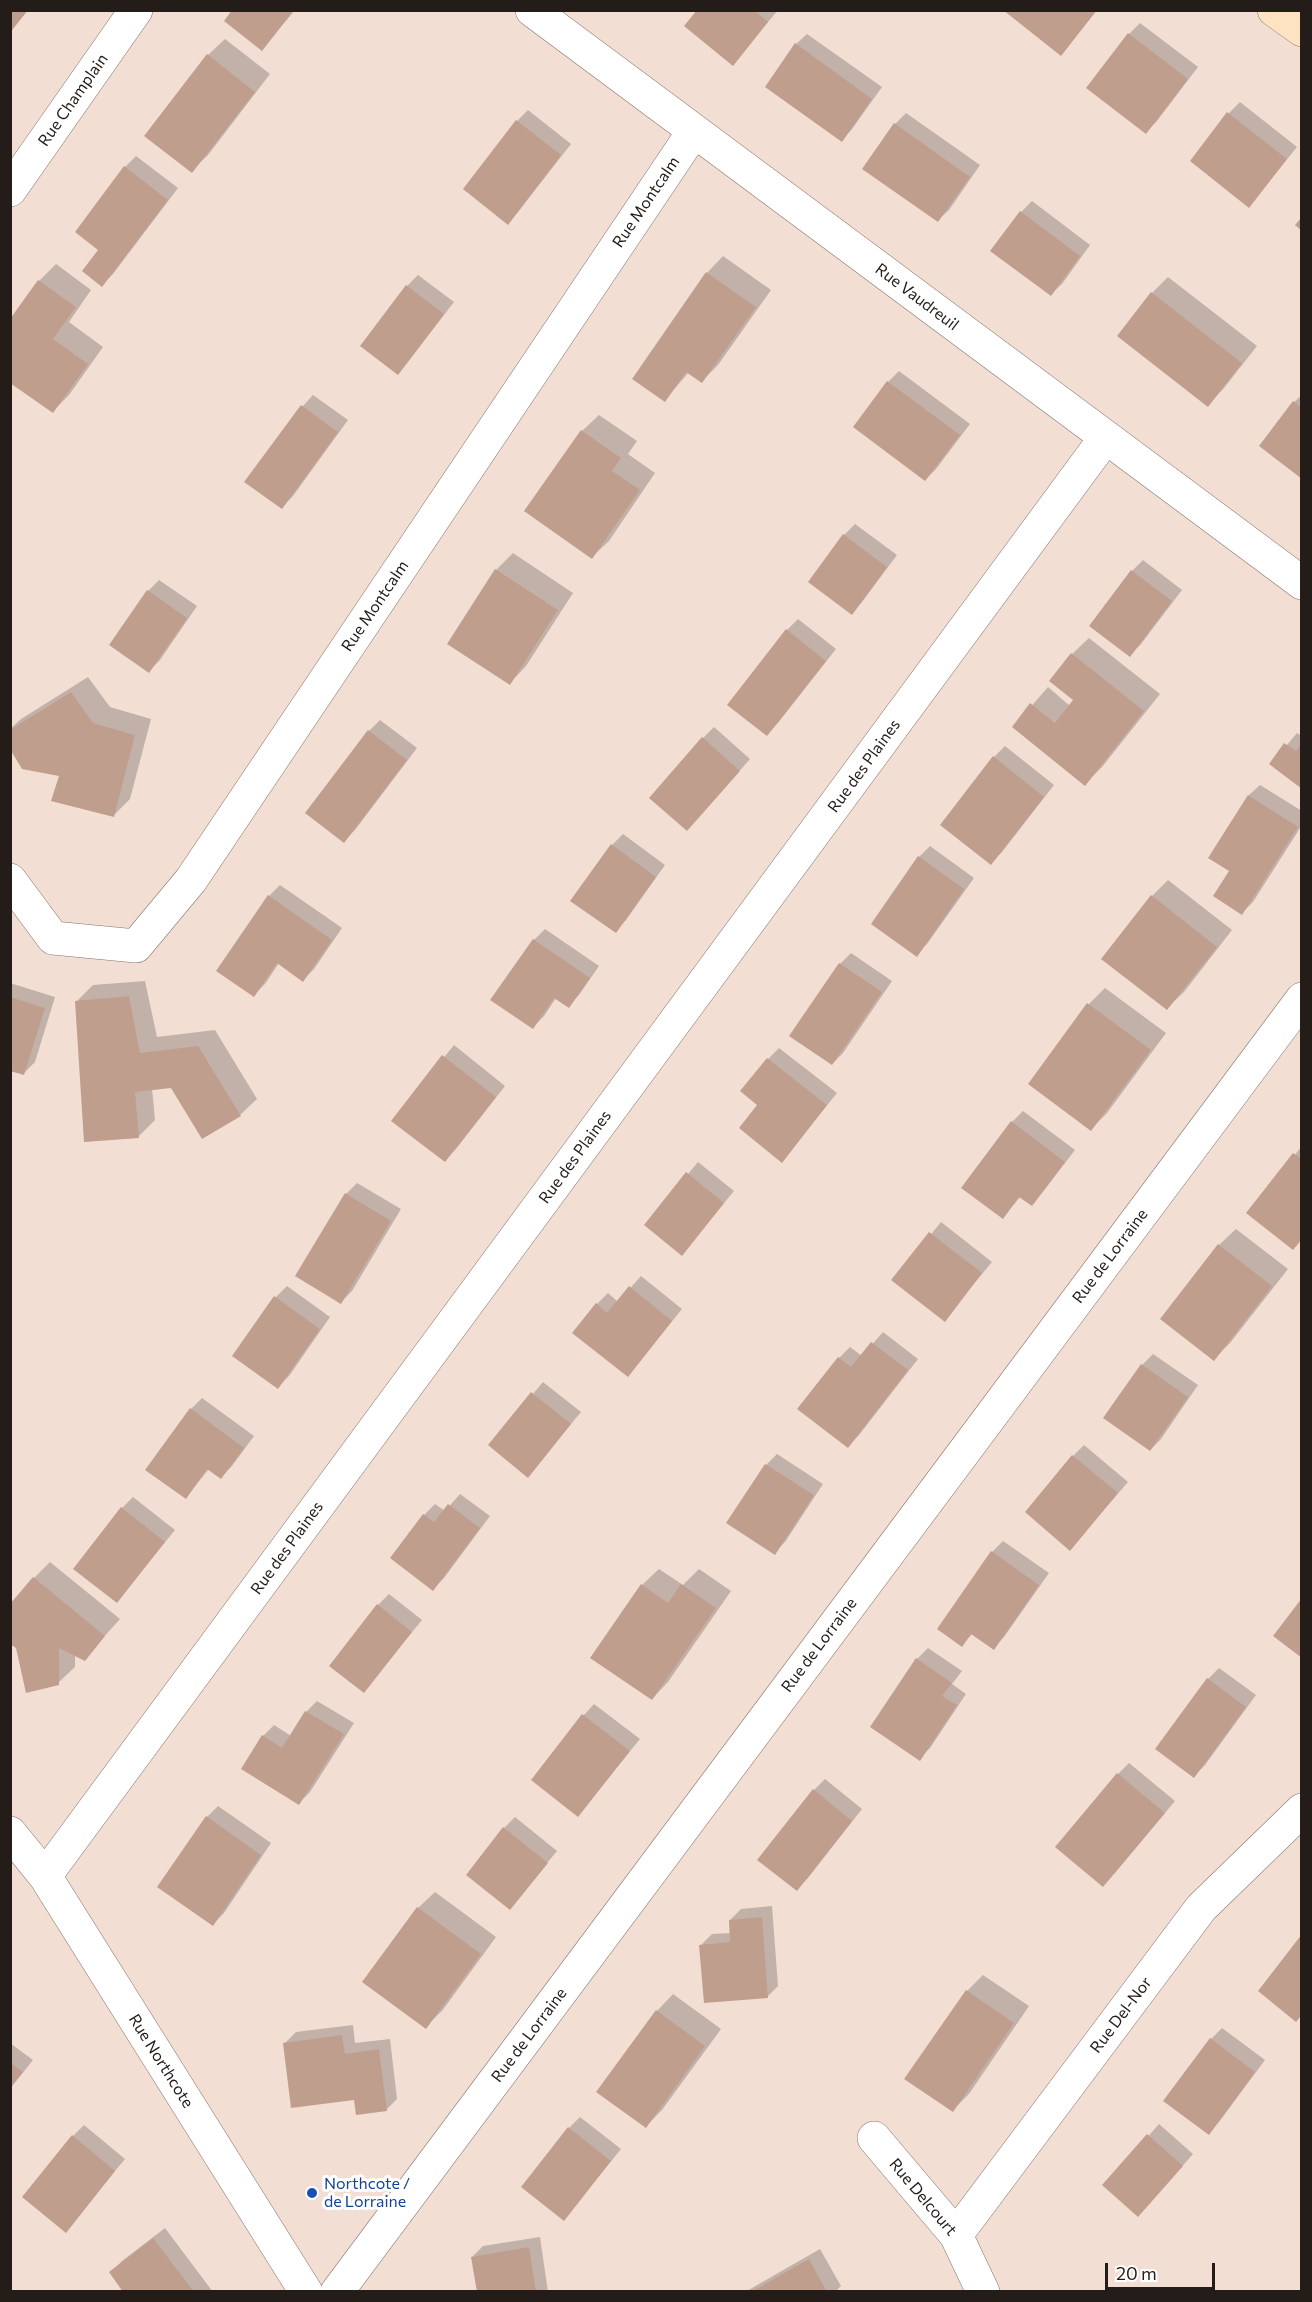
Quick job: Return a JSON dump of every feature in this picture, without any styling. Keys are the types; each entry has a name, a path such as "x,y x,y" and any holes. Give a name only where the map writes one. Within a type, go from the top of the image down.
{"street":[{"name":"Rue Champlain","path":"10,190 136,10"},
{"name":"Rue Vaudreuil","path":"532,10 1302,583"},
{"path":"1274,10 1302,30"},
{"name":"Rue Montcalm","path":"10,880 53,938 136,946 191,880 694,131"},
{"name":"Rue des Plaines","path":"45,1876 1106,437"},
{"name":"Rue de Lorraine","path":"337,2292 1302,999"},
{"name":"Rue Del-Nor","path":"956,2235 1201,1908 1302,1810"},
{"name":"Rue Northcote","path":"10,1833 45,1876 306,2292"},
{"name":"Rue Delcourt","path":"874,2138 956,2235 983,2292"}],"building":[{"path":"10,10 28,10 10,32"},
{"path":"232,10 294,10 262,51 224,21"},
{"path":"697,10 754,10 768,22 733,66 684,26"},
{"path":"1003,10 1097,10 1061,56"},
{"path":"1128,33 1188,79 1146,134 1086,88"},
{"path":"795,43 872,99 842,142 765,87"},
{"path":"207,54 255,92 192,173 144,136"},
{"path":"1227,112 1287,159 1249,208 1190,161"},
{"path":"516,120 561,155 508,225 463,189"},
{"path":"894,123 970,177 938,222 862,169"},
{"path":"124,166 168,200 102,287 82,271 98,250 75,232"},
{"path":"1020,211 1080,256 1051,296 990,251"},
{"path":"1302,217 1302,231 1295,225"},
{"path":"706,272 756,307 702,383 686,372 665,402 632,379"},
{"path":"38,280 76,307 53,339 88,364 53,413 10,383 10,319"},
{"path":"406,285 444,314 398,375 360,346"},
{"path":"1151,292 1242,363 1208,407 1117,336"},
{"path":"887,381 960,435 925,481 853,427"},
{"path":"1293,401 1302,408 1302,479 1259,446"},
{"path":"301,405 338,432 282,509 244,482"},
{"path":"581,430 621,458 612,471 640,490 592,559 524,511"},
{"path":"843,534 887,567 852,615 808,582"},
{"path":"495,569 558,610 510,685 447,644"},
{"path":"1131,570 1172,601 1130,657 1089,626"},
{"path":"147,590 187,618 149,673 109,645"},
{"path":"786,629 826,661 767,736 727,705"},
{"path":"1071,653 1144,711 1085,786 1012,727 1030,703 1055,723 1073,700 1049,681"},
{"path":"71,692 93,723 135,735 114,817 51,801 59,776 22,769 10,749 10,730"},
{"path":"368,730 407,760 344,843 305,813"},
{"path":"702,737 740,771 687,831 649,798"},
{"path":"1284,743 1296,751 1302,744 1302,789 1269,764"},
{"path":"993,756 1044,797 991,865 940,825"},
{"path":"1248,795 1298,827 1242,915 1213,896 1229,871 1208,858"},
{"path":"611,844 656,877 616,933 570,901"},
{"path":"918,856 964,889 917,957 871,924"},
{"path":"268,895 332,940 303,982 277,963 254,997 216,971"},
{"path":"1151,895 1217,947 1167,1010 1101,959"},
{"path":"533,939 590,978 569,1008 554,998 533,1029 490,1000"},
{"path":"839,963 882,992 832,1065 789,1036"},
{"path":"129,996 140,1053 198,1046 241,1116 202,1139 171,1088 135,1092 139,1138 84,1142 75,1001"},
{"path":"10,997 45,1008 24,1075 10,1071"},
{"path":"1087,1003 1151,1050 1091,1131 1028,1084"},
{"path":"442,1055 496,1097 445,1162 391,1121"},
{"path":"767,1058 827,1105 782,1163 739,1128 757,1105 740,1091"},
{"path":"1011,1121 1065,1162 1032,1206 1019,1197 1003,1219 961,1188"},
{"path":"1293,1153 1302,1159 1302,1239 1293,1250 1246,1213"},
{"path":"686,1172 724,1203 682,1256 644,1225"},
{"path":"345,1193 391,1221 341,1304 295,1276"},
{"path":"929,1232 982,1273 945,1322 891,1280"},
{"path":"1218,1244 1272,1286 1214,1361 1160,1319"},
{"path":"629,1286 672,1321 628,1377 572,1333 596,1303 607,1313"},
{"path":"274,1296 320,1329 278,1389 232,1356"},
{"path":"871,1342 908,1370 848,1448 797,1409 838,1357 851,1367"},
{"path":"1141,1364 1188,1397 1150,1451 1103,1418"},
{"path":"531,1392 571,1424 528,1478 488,1445"},
{"path":"190,1408 244,1448 221,1479 207,1469 186,1499 145,1470"},
{"path":"1072,1455 1118,1493 1070,1551 1025,1512"},
{"path":"765,1464 814,1495 775,1555 726,1523"},
{"path":"448,1504 480,1528 433,1591 390,1558 423,1514 434,1522"},
{"path":"121,1507 165,1542 117,1603 73,1569"},
{"path":"991,1551 1039,1585 994,1650 971,1634 962,1647 937,1629"},
{"path":"33,1577 105,1636 85,1661 59,1648 59,1685 26,1693 16,1648 10,1644 10,1604"},
{"path":"641,1584 668,1603 681,1584 716,1608 652,1700 590,1658"},
{"path":"1302,1598 1302,1658 1273,1636"},
{"path":"377,1604 412,1632 364,1693 329,1666"},
{"path":"916,1658 952,1683 942,1696 957,1705 920,1761 870,1727"},
{"path":"1207,1678 1246,1707 1194,1778 1155,1749"},
{"path":"305,1711 344,1734 299,1805 241,1769 262,1735 282,1748"},
{"path":"582,1714 630,1751 578,1817 531,1780"},
{"path":"1117,1773 1165,1813 1103,1887 1055,1847"},
{"path":"813,1789 852,1821 797,1891 757,1860"},
{"path":"206,1816 261,1855 213,1926 157,1887"},
{"path":"503,1827 548,1863 510,1910 466,1875"},
{"path":"417,1907 481,1954 426,2029 362,1982"},
{"path":"762,1917 768,1998 704,2003 699,1945 730,1942 729,1920"},
{"path":"1302,1934 1302,2015 1296,2022 1258,1991"},
{"path":"966,1990 1014,2023 953,2112 904,2079"},
{"path":"656,2010 705,2046 646,2128 596,2092"},
{"path":"342,2035 345,2054 379,2049 387,2111 356,2115 354,2100 291,2108 283,2043"},
{"path":"1210,2038 1255,2072 1209,2135 1163,2101"},
{"path":"10,2062 23,2072 10,2088"},
{"path":"568,2127 611,2161 564,2221 521,2187"},
{"path":"1147,2134 1183,2166 1138,2217 1102,2185"},
{"path":"72,2135 115,2171 66,2233 22,2197"},
{"path":"153,2238 194,2292 123,2292 109,2272"},
{"path":"529,2247 536,2292 477,2292 471,2257"},
{"path":"809,2259 827,2292 751,2292"}],"place":[{"name":"Northcote / de Lorraine","path":"312,2193"}]}
